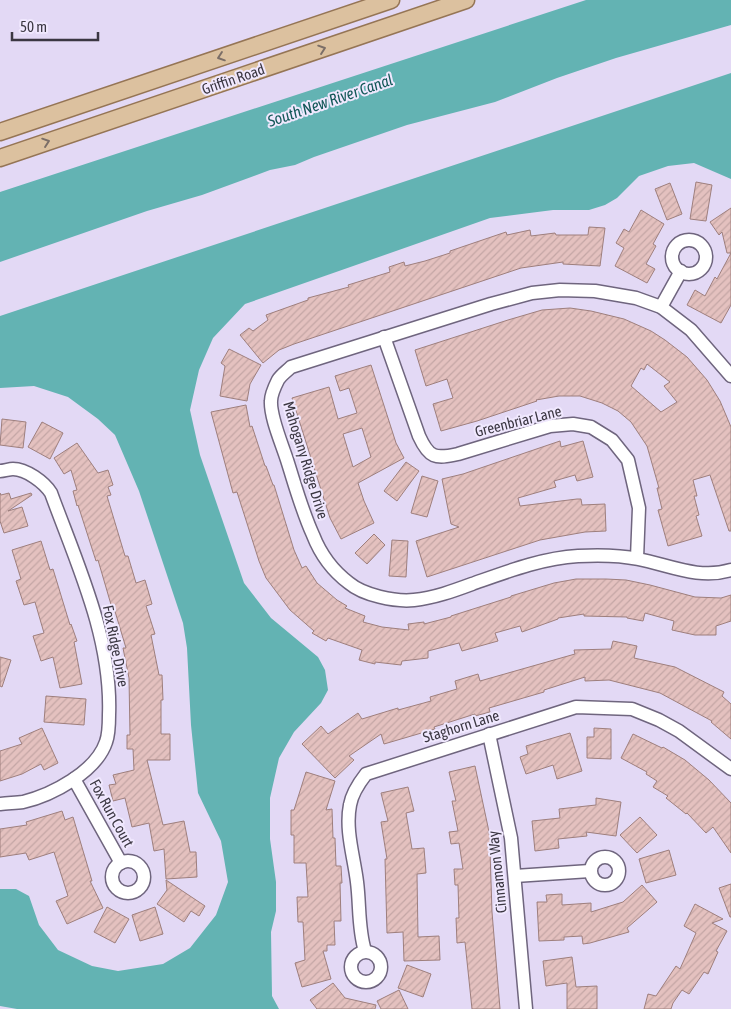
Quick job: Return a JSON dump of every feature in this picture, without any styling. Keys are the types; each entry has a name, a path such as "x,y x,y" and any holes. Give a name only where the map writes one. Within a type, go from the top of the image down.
{"main road":[{"name":"Griffin Road","path":"0,132 391,0"},
{"name":"Griffin Road","path":"0,158 466,0"},
{"path":"268,42 275,64"}],"street":[{"path":"661,307 681,271"},
{"name":"Mahogany Ridge Drive","path":"731,376 690,330 661,307 636,298 595,291 560,290 532,293 491,304 291,366 279,378 271,402 294,484 313,536 323,555 350,584 369,593 394,600 430,598 531,565 565,557 637,558 683,571 706,574 720,574 731,570"},
{"name":"Greenbriar Lane","path":"384,337 419,436 425,450 434,456 445,457 458,454 550,426 573,424 591,427 612,440 628,460 636,494 638,508 637,558"},
{"name":"Fox Ridge Drive","path":"0,471 14,469 37,479 46,485 51,493 94,610 110,691 106,741 97,759 58,789 23,802 0,804"},
{"name":"Staghorn Lane","path":"365,952 362,940 357,883 348,829 350,805 355,790 366,774 376,769 576,707 632,709 679,731 731,769"},
{"name":"Cinnamon Way","path":"490,734 511,838 516,876 526,1009"},
{"name":"Fox Run Court","path":"74,778 121,863"},
{"path":"516,876 590,871"}],"water":[{"name":"South New River Canal","path":"586,0 731,0 731,25 616,58 495,102 407,125 295,165 270,170 202,195 147,211 0,262 0,192"},
{"path":"731,73 731,179 694,163 668,166 639,176 617,198 605,205 589,210 553,210 490,218 245,304 213,338 199,370 190,410 200,455 244,583 271,618 318,657 325,670 328,690 321,703 294,732 279,758 270,798 270,839 276,882 276,911 271,932 272,996 279,1009 17,1009 0,1006 0,889 16,889 29,896 39,925 58,950 92,966 118,971 163,964 190,948 216,915 228,882 221,841 198,793 191,725 187,648 183,623 139,491 115,435 98,419 68,397 34,386 0,388 0,316"}],"building":[{"path":"696,182 712,185 706,221 690,219"},
{"path":"670,183 682,214 667,220 655,189"},
{"path":"731,208 731,253 727,253 722,232 719,235 710,222"},
{"path":"641,210 664,224 653,244 656,246 646,264 655,269 647,283 615,266 624,248 616,243 624,229 629,232"},
{"path":"589,227 605,228 600,266 563,264 563,262 521,268 294,344 279,350 263,363 240,335 249,328 253,331 268,320 266,315 308,300 308,298 349,287 348,285 390,272 389,267 404,262 405,266 425,261 506,232 507,235 530,230 531,236 555,233 556,235 588,235"},
{"path":"731,253 731,305 721,323 687,305 695,290 705,296"},
{"path":"570,308 624,319 651,331 665,340 687,357 707,380 720,401 731,427 731,531 729,531 710,475 693,480 697,496 694,496 699,515 696,516 702,536 668,546 658,510 662,509 657,488 659,488 647,446 631,422 618,411 602,403 580,396 559,396 536,400 477,421 441,431 433,404 453,398 447,379 426,386 415,350 542,310","holes":["647,364 670,382 664,386 677,402 661,412 631,386 641,368 644,370"]},
{"path":"229,349 261,365 250,384 247,401 220,396 225,366 221,363"},
{"path":"371,365 396,443 404,458 358,483 374,523 341,539 330,518 292,398 329,387 338,419 357,413 349,388 340,391 335,376","holes":["362,428 371,457 353,467 343,434"]},
{"path":"246,405 250,427 252,426 265,466 274,485 294,550 302,568 306,566 317,583 347,606 345,608 365,616 363,622 382,627 409,630 408,624 424,622 424,624 451,617 511,596 554,583 576,579 626,580 695,597 721,598 731,595 731,621 716,626 716,635 695,635 672,630 674,621 645,613 643,621 627,617 584,616 584,614 558,618 522,632 520,626 495,633 498,641 462,651 459,643 428,651 428,658 402,661 401,665 375,662 375,664 359,660 362,650 328,638 326,641 312,633 314,631 290,610 266,578 237,492 233,493 211,412"},
{"path":"2,419 26,422 23,448 0,445"},
{"path":"42,422 63,433 50,459 28,447"},
{"path":"560,441 561,447 583,441 593,477 577,481 575,475 554,481 556,487 518,498 520,506 577,499 581,499 582,505 605,504 606,531 585,532 540,540 427,577 416,541 459,527 451,524 442,479 463,474"},
{"path":"77,443 98,473 108,470 113,485 108,487 111,495 107,496 125,556 128,556 136,583 145,580 152,604 146,606 155,634 151,635 159,675 162,675 161,734 170,734 170,760 147,760 163,825 184,821 190,852 196,852 197,877 166,879 164,849 154,851 149,823 132,827 125,798 113,801 109,785 116,784 113,775 134,770 133,749 127,749 127,735 130,735 129,678 123,648 126,648 98,560 96,561 77,506 73,491 77,490 71,470 64,474 54,458"},
{"path":"406,462 419,471 397,501 384,491"},
{"path":"422,476 438,481 427,517 411,513"},
{"path":"0,493 1,495 9,493 11,499 31,493 32,495 8,511 22,507 28,526 4,533 0,521"},
{"path":"374,534 385,545 367,564 355,553"},
{"path":"392,540 408,541 406,577 389,576"},
{"path":"41,541 50,570 53,569 70,625 77,641 74,642 82,684 60,688 53,657 41,661 33,636 44,633 35,602 24,605 16,581 21,579 12,550"},
{"path":"613,641 637,646 634,658 675,667 724,692 722,696 731,704 731,739 712,721 660,693 609,680 585,681 585,677 544,690 544,692 489,708 490,712 475,716 475,714 434,727 435,729 384,744 381,734 349,756 354,760 335,778 302,744 321,726 328,734 358,713 362,719 398,708 398,710 431,701 430,697 457,689 455,681 478,674 480,681 575,654 574,650 611,649"},
{"path":"0,657 11,660 2,687 0,686"},
{"path":"46,696 86,699 84,725 44,722"},
{"path":"42,728 58,763 44,770 41,764 22,774 0,781 0,751 22,744 19,738"},
{"path":"594,728 611,729 611,759 587,758 587,737 594,737"},
{"path":"570,733 582,771 557,779 553,765 526,774 520,757 528,754 526,746"},
{"path":"633,734 663,747 685,760 709,780 731,803 731,853 713,827 706,833 687,813 666,798 668,796 653,787 657,781 646,774 647,772 621,758"},
{"path":"475,766 492,851 490,851 492,912 500,1009 472,1009 465,942 457,943 456,918 459,918 458,885 455,885 454,869 463,869 459,843 451,844 449,832 458,831 452,801 456,801 449,772"},
{"path":"306,772 335,781 326,810 332,809 336,866 341,866 342,883 340,883 341,921 334,921 335,945 327,945 327,951 323,951 331,979 302,987 295,963 305,960 303,922 298,922 297,897 308,897 306,863 294,863 294,835 291,835 291,810 294,810"},
{"path":"408,787 414,811 406,813 412,849 424,848 426,873 417,874 418,937 439,936 440,960 404,961 403,932 387,933 385,859 387,859 381,822 388,821 381,793"},
{"path":"596,798 621,802 616,836 586,832 587,836 558,839 559,848 535,851 532,821 560,818 559,809 596,805"},
{"path":"62,811 65,820 73,817 92,881 90,881 103,908 67,924 56,901 68,896 54,852 29,860 26,853 0,857 0,829 27,825 26,822"},
{"path":"640,817 657,835 637,853 620,835"},
{"path":"669,850 676,875 646,883 639,859"},
{"path":"166,880 205,906 199,916 191,911 184,922 157,904 167,890"},
{"path":"731,884 731,917 730,917 719,888"},
{"path":"642,885 657,902 627,928 629,932 583,944 582,936 564,937 564,940 539,941 537,902 547,902 546,895 562,894 562,905 591,903 591,912 623,902"},
{"path":"695,904 723,919 712,923 727,931 716,951 718,952 708,974 704,972 689,994 682,990 671,1009 644,1009 648,994 656,996 676,966 680,969 696,933 684,926"},
{"path":"107,907 129,919 115,943 94,932"},
{"path":"155,907 163,934 140,941 132,915"},
{"path":"572,957 576,987 597,986 597,1009 567,1009 567,983 546,986 543,961"},
{"path":"407,965 431,974 423,997 398,988"},
{"path":"333,983 345,998 376,1005 375,1009 317,1009 310,1000"},
{"path":"399,990 408,1009 381,1009 377,1001"}]}
